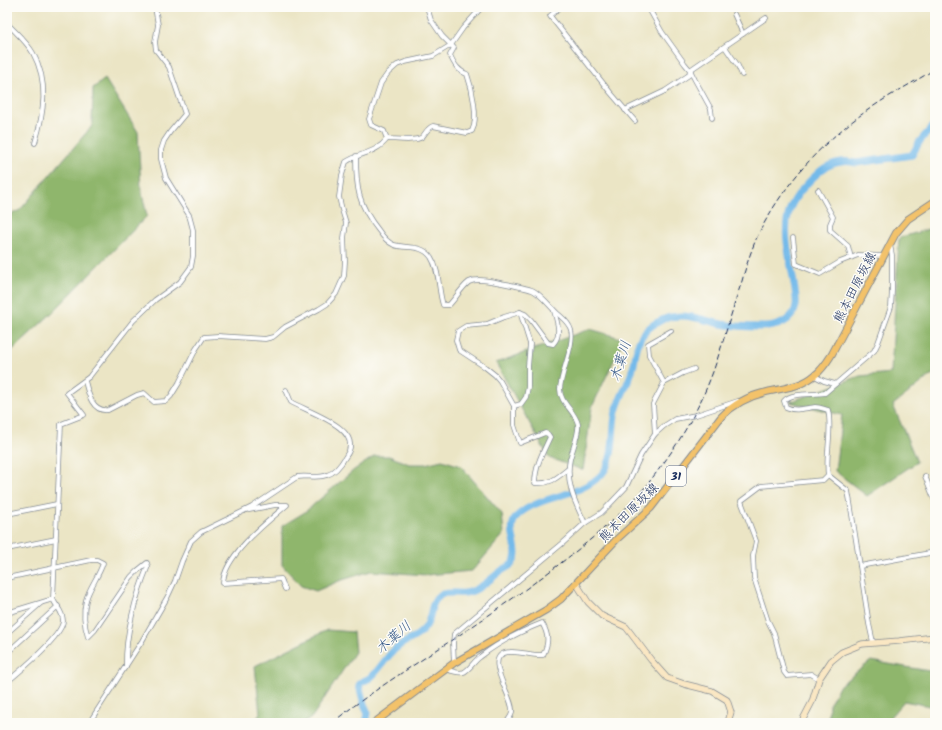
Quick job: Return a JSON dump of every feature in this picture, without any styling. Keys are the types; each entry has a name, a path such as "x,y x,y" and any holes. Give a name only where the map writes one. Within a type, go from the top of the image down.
{"main road":[{"name":"熊本田原坂線","path":"374,723 454,663 546,610 561,598 576,584 597,559 650,508 721,417 731,407 747,398 763,392 792,387 815,376 825,366 832,354 896,233 908,219 935,201"}],"street":[{"path":"7,682 50,642 62,627 63,620 61,610 54,599 61,424 84,415 68,393 85,381 96,370 133,321 154,300 180,282 190,267 193,256 193,230 189,215 166,178 161,164 161,150 164,141 185,114 169,67 156,50 155,42 158,25 156,7"},
{"path":"387,138 421,138 429,128 433,126 467,133 472,131 474,128 473,91 467,74 460,72 454,63 450,55 454,48 442,36 432,20 427,7"},
{"path":"387,138 384,131 371,126 369,119 381,83 388,73 397,65 433,56 451,45 463,28 482,7"},
{"path":"560,7 550,16 635,121"},
{"path":"648,7 662,32 690,70 694,80 711,109 712,118"},
{"path":"734,14 743,34"},
{"path":"625,110 665,91 689,75 690,70 766,18"},
{"path":"7,23 33,53 43,78 41,121 35,143"},
{"path":"725,47 738,66 742,75"},
{"path":"85,381 91,400 96,406 103,410 108,410 144,393 154,402 166,401 179,383 196,349 204,337 218,336 265,339 273,337 286,327 327,304 336,294 344,276 344,238 346,223 339,198 342,175 346,162 356,156 373,150 383,144 387,138"},
{"path":"356,156 358,194 361,204 371,222 388,242 396,245 419,248 424,250 431,257 436,269 440,296 443,305 449,305 470,282 479,279 511,286 522,286 534,290 542,296 568,324 573,337 565,362 560,389 563,399 575,415 578,426 568,469 572,496 585,523"},
{"path":"818,190 834,217 830,224 830,230 848,246 851,258"},
{"path":"793,238 796,264 820,274 840,262 858,255 883,256"},
{"path":"874,642 869,624 848,491 828,475 827,462 830,418 828,410 816,407 789,409 786,407 784,401 787,397 825,392 874,351 891,307 892,255 889,244"},
{"path":"554,310 558,334 556,341 553,344 548,343 531,320 525,314 520,312 487,324 466,326 458,331 456,340 459,350 495,375 514,406 514,425 520,443 544,433 548,434 550,437 538,463 535,473 535,483 541,484 555,480 568,469"},
{"path":"514,406 521,404 526,397 528,387 530,344 520,312"},
{"path":"664,383 649,355 648,344 671,331"},
{"path":"655,434 653,404 664,383 694,369"},
{"path":"815,376 824,381 835,384"},
{"path":"89,723 126,666 168,596 191,540 201,532 264,499 297,477 304,475 322,477 328,475 341,464 349,453 351,445 348,436 342,429 291,402 286,390"},
{"path":"454,663 454,634 585,523 601,513 619,496 626,487 641,455 655,434 675,419 696,415 747,398"},
{"path":"819,679 811,674 787,676 784,672 774,633 768,621 754,578 753,556 756,541 741,501 761,486 823,480 828,475"},
{"path":"925,476 935,501"},
{"path":"7,514 57,504"},
{"path":"245,510 275,505 287,505 257,531 240,550 224,571 222,578 223,583 282,579 285,589"},
{"path":"7,549 56,539"},
{"path":"860,566 935,552"},
{"path":"7,578 91,560 97,560 103,563 86,600 84,625 88,637 95,630 131,577 148,564 134,607 126,655 126,666"},
{"path":"576,584 588,602 602,616 626,627 667,678 712,691 727,700 731,712 728,722 726,723"},
{"path":"7,613 54,599"},
{"path":"7,633 43,602"},
{"path":"7,653 58,606"},
{"path":"446,669 461,673 466,671 492,648 520,631 542,623 547,635 548,645 543,655 536,656 510,652 498,657 496,661 513,711 506,723"},
{"path":"801,723 812,702 819,679 832,661 842,652 862,644 874,642 935,637"}],"green space":[{"path":"105,79 138,132 141,189 147,216 52,313 7,355 7,216 20,210 92,126 93,88"},
{"path":"935,227 935,374 934,373 893,405 917,462 867,496 835,471 842,415 790,402 860,376 891,373 899,238"},
{"path":"590,329 624,339 592,407 583,470 549,458 496,363"},
{"path":"375,456 389,456 409,464 425,464 442,460 461,466 502,514 504,534 472,571 426,575 371,571 339,581 316,591 301,586 282,565 282,526 305,512 354,470"},
{"path":"327,630 353,632 355,652 312,717 304,723 253,723 260,714 255,666"},
{"path":"871,661 935,672 935,707 904,701 890,717 894,723 828,723 829,705 840,685"}],"waterway":[{"name":"木葉川","path":"366,723 368,713 359,685 370,678 395,649 424,629 428,622 434,602 437,598 445,593 465,593 475,590 511,565 515,558 516,552 512,527 518,515 537,503 583,487 593,482 602,474 611,454 617,409 630,378 638,342 645,332 651,326 666,318 681,316 721,324 749,327 772,326 786,321 793,313 796,303 786,230 789,212 800,192 821,170 835,163 856,163 912,155 920,141 935,124"}],"railway":[{"path":"332,723 371,694 472,627 538,580 592,538 635,499 672,452 702,398 714,369 757,237 778,200 804,166 834,136 876,105 935,69"}]}
